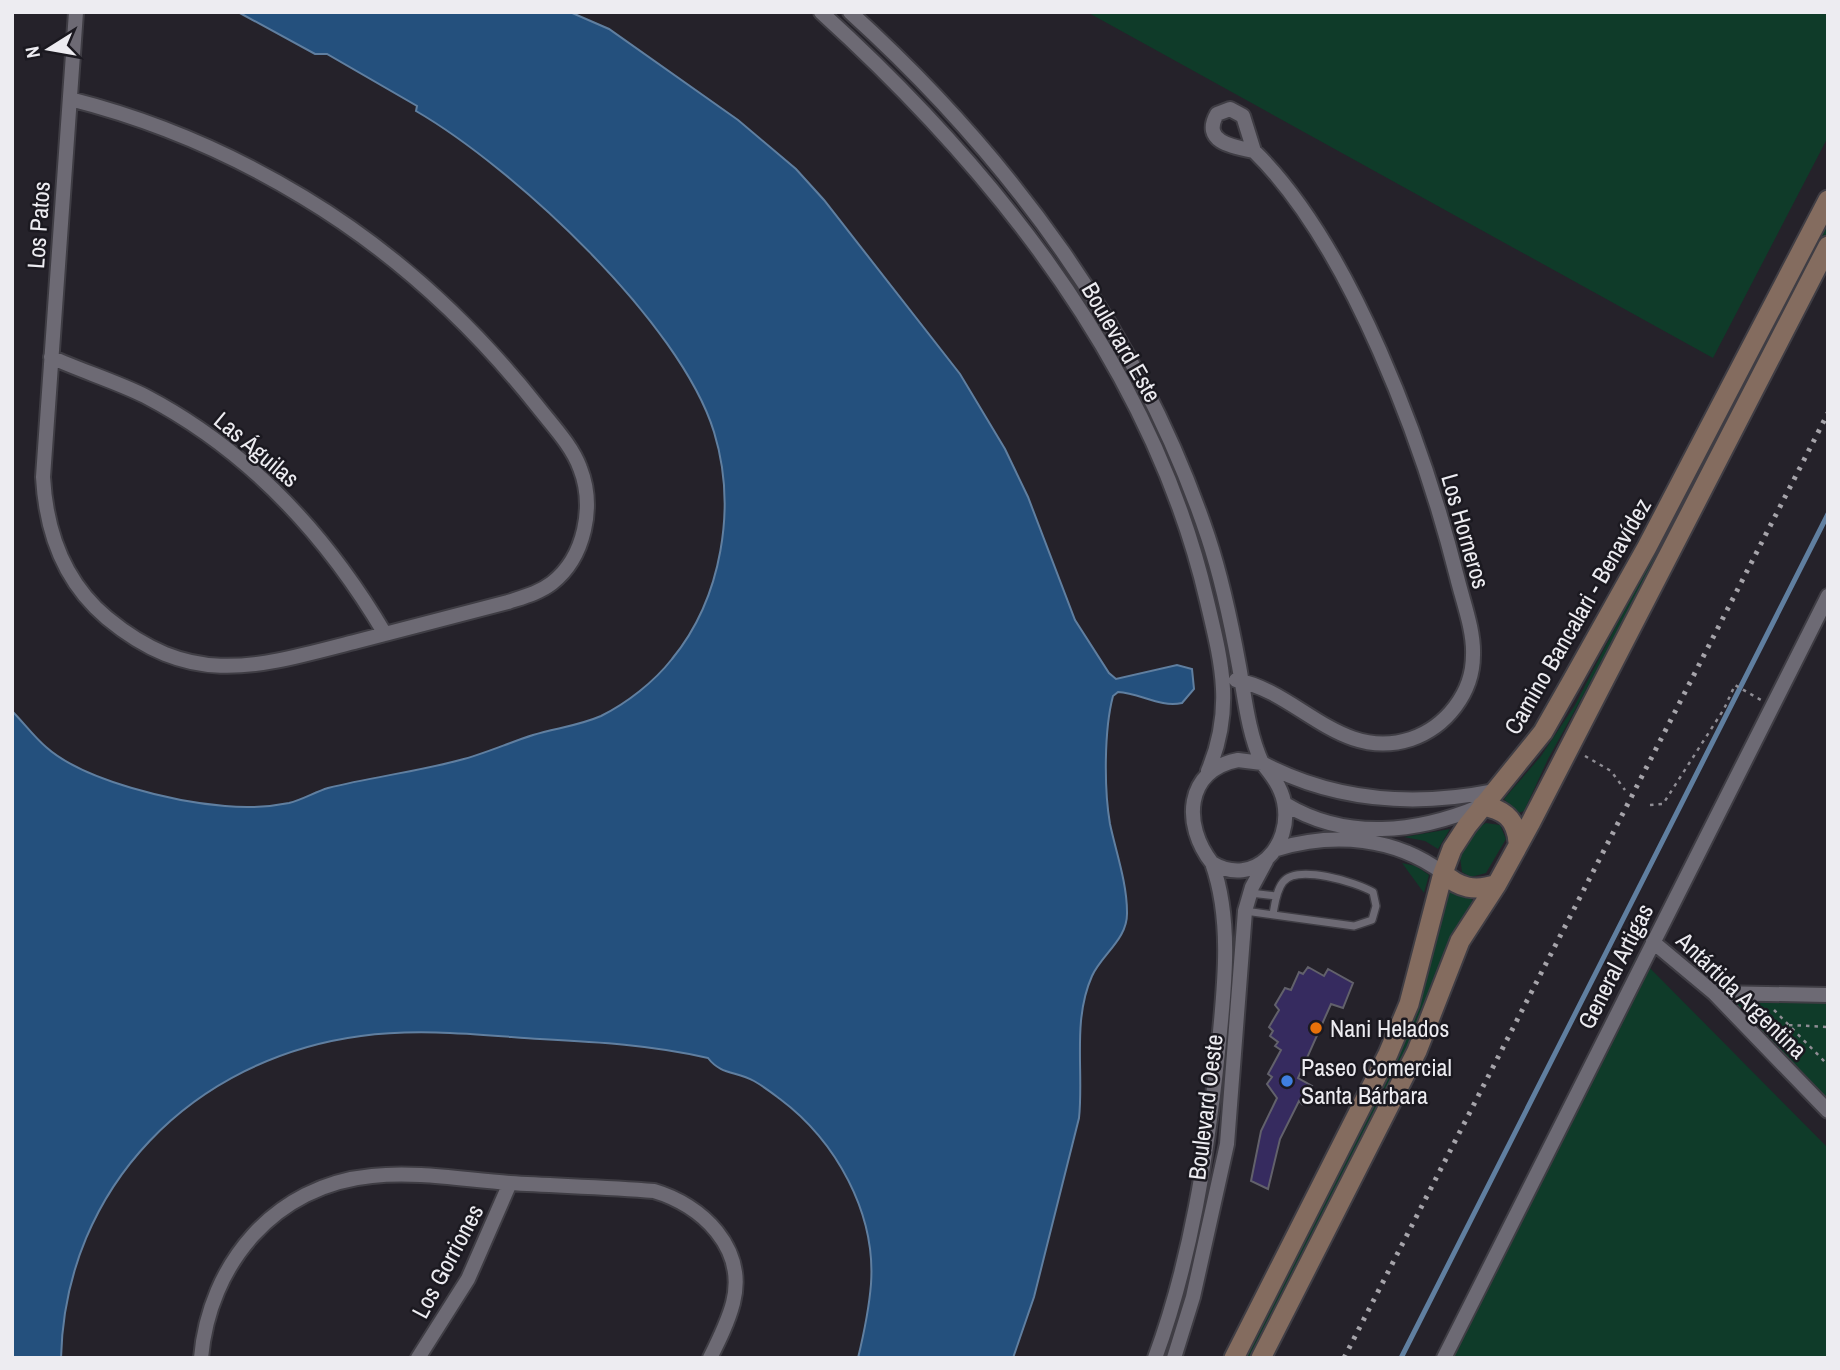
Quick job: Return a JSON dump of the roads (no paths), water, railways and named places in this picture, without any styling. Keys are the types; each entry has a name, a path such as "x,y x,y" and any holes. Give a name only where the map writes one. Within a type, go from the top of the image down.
{"main road":[{"name":"Camino Bancalari - Benavídez","path":"1234,1358 1388,1054 1409,1004 1443,873 1452,849 1482,806 1542,732 1596,640 1828,200"},
{"name":"Camino Bancalari - Benavídez","path":"1261,1358 1418,1051 1460,941 1497,884 1828,246"},
{"path":"1482,806 1493,808 1512,820 1518,842"},
{"path":"1443,873 1462,886 1485,888 1497,884"}],"street":[{"name":"Los Patos","path":"70,99 164,127 215,149 305,198 345,225 418,282 496,356 562,438 580,465 587,488 586,525 571,559 551,583 534,594 508,602 286,660 250,667 224,667 202,665 158,652 119,628 101,612 72,578 51,535 45,509 43,477 76,12"},
{"name":"Boulevard Este","path":"821,12 894,80 963,156 1017,223 1092,327 1150,439 1200,569 1224,678 1223,723 1219,745 1208,771"},
{"name":"Boulevard Este","path":"854,16 900,58 1032,210 1105,314 1166,431 1215,558 1248,723 1262,763"},
{"path":"845,34 854,16"},
{"name":"Los Horneros","path":"1224,678 1270,692 1347,737 1387,744 1428,732 1448,716 1463,695 1471,675 1473,654 1451,554 1425,471 1379,353 1345,281 1314,227 1287,188 1254,151"},
{"path":"1017,223 1032,210"},
{"name":"Las Águilas","path":"51,357 142,395 206,433 244,461 306,523 339,562 385,634"},
{"path":"1150,439 1166,431"},
{"name":"General Artigas","path":"1444,1358 1826,605"},
{"path":"1262,763 1273,777 1284,804 1277,849 1266,861 1241,871 1212,863 1196,836 1193,818 1198,787 1208,771 1222,763 1238,760 1262,763 1308,785 1393,800 1450,799 1494,791"},
{"path":"1284,804 1318,821 1377,829 1441,821 1482,806"},
{"path":"1277,849 1328,838 1354,840 1411,852 1443,873"},
{"name":"Boulevard Oeste","path":"1174,1358 1193,1297 1221,1175 1233,1091 1245,911 1250,893 1266,861"},
{"name":"Boulevard Oeste","path":"1154,1358 1184,1261 1210,1126 1222,1004 1224,906 1212,863"},
{"path":"1224,906 1245,911"},
{"name":"Antártida Argentina","path":"1653,942 1714,993 1828,1111"},
{"path":"1714,993 1828,995"},
{"path":"1202,1170 1221,1175"},
{"path":"201,1358 210,1305 225,1271 246,1242 292,1203 341,1180 408,1175 654,1191 689,1204 703,1215 725,1243 735,1284 734,1301 710,1358"},
{"name":"Los Gorriones","path":"418,1358 468,1279 510,1183"}],"lane":[{"path":"1245,911 1354,926 1372,920 1376,906 1373,892 1363,886 1302,874 1282,882 1273,914"},
{"path":"1250,893 1276,896"}],"water":[{"path":"238,12 570,12 609,29 738,120 796,169 824,200 960,374 1005,449 1028,497 1075,620 1109,673 1116,679 1177,665 1192,669 1194,689 1182,703 1166,704 1118,692 1113,696 1107,742 1107,794 1110,824 1125,890 1126,922 1119,938 1096,968 1086,993 1080,1029 1079,1118 1034,1297 1013,1358 858,1358 871,1284 871,1257 859,1205 835,1157 819,1136 780,1099 754,1081 718,1067 708,1058 666,1050 603,1043 428,1032 361,1036 300,1049 244,1071 194,1102 150,1141 114,1186 86,1238 68,1296 61,1358 12,1358 12,711 42,743 63,759 106,780 156,795 205,804 249,807 289,803 328,788 469,758 611,711 657,676 689,635 703,608 720,551 724,491 714,432 695,389 667,343 631,297 544,209 456,137 416,111 417,106 327,54 315,54"}],"waterway":[{"path":"1401,1358 1828,514"}],"railway":[{"path":"1344,1358 1828,413"}],"place":[{"name":"Nani Helados","path":"1316,1028"},
{"name":"Paseo Comercial Santa Bárbara","path":"1287,1081"}]}
